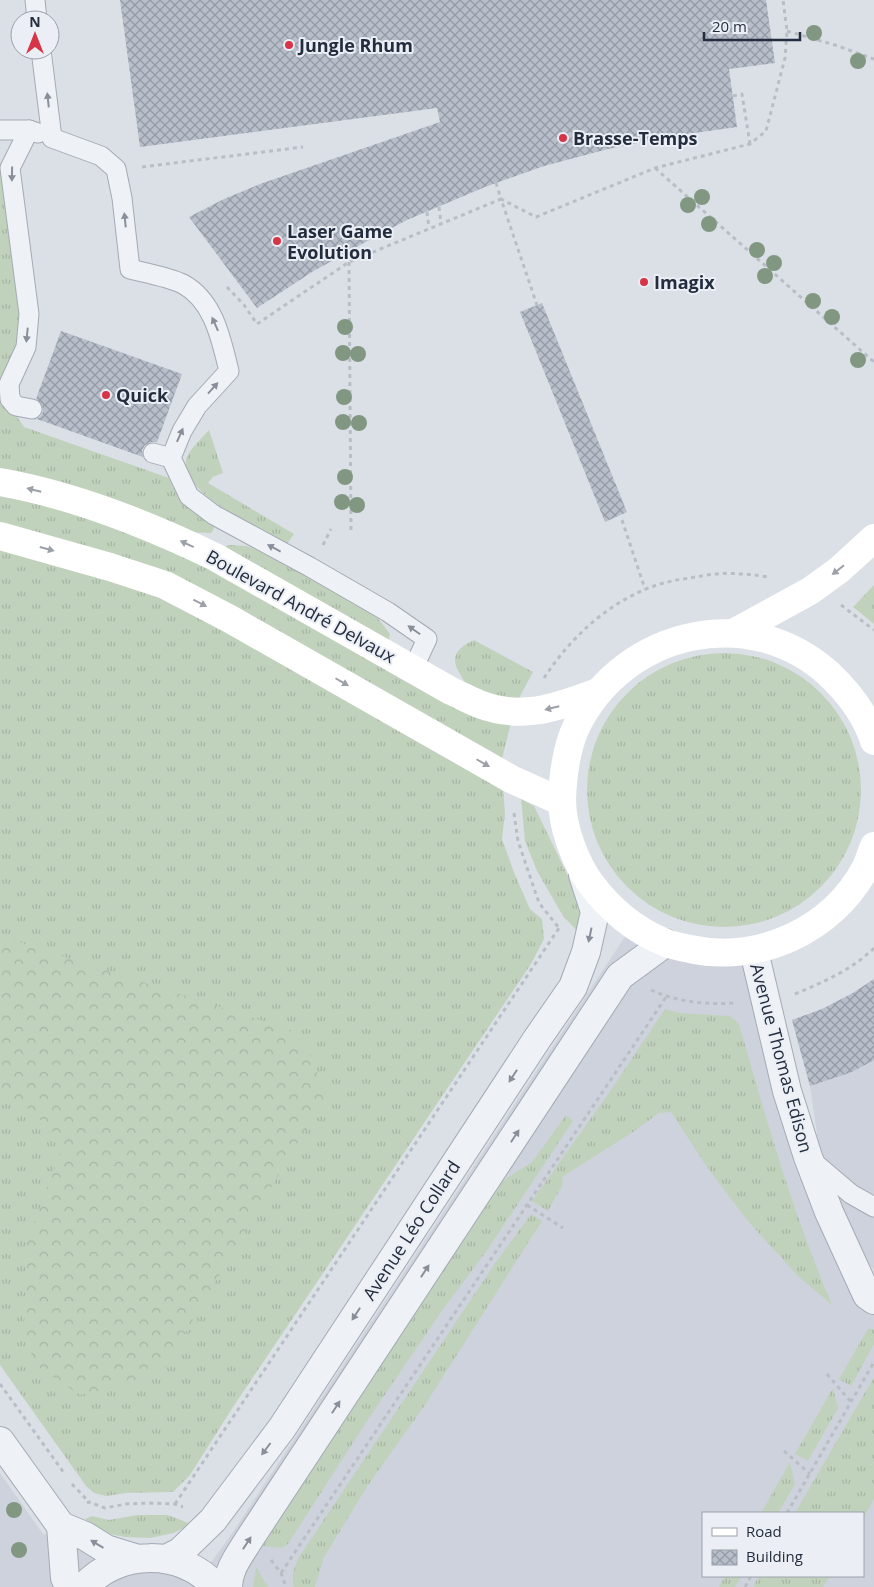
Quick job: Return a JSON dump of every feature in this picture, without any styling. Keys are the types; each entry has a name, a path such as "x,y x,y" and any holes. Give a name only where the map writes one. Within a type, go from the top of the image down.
{"street":[{"name":"Boulevard André Delvaux","path":"0,482 55,495 104,510 185,542 215,557 451,691 479,704 502,710 526,713 553,708 598,692"},
{"path":"0,536 110,566 164,585 230,619 511,779 562,802"},
{"path":"733,633 810,590 839,570 874,538"},
{"path":"873,729 847,691 815,662 776,641 733,633 695,635 658,646 626,665 598,692 577,726 565,763 562,802 568,838 582,871 604,901 632,926 666,943 709,953 754,951 788,940 819,922 845,897 866,867 874,846"},
{"name":"Avenue Léo Collard","path":"166,1559 180,1552 213,1520 282,1428 537,1039 573,988 586,952 595,912 582,871"},
{"name":"Avenue Léo Collard","path":"228,1587 228,1578 234,1564 248,1541 620,976 666,943"},
{"name":"Avenue Thomas Edison","path":"754,951 787,1092 808,1157 829,1212 867,1295 874,1300"},
{"path":"0,1441 61,1526 65,1578 70,1587"},
{"path":"61,1526 85,1536 106,1549 135,1558"},
{"path":"84,1587 93,1576 113,1565 135,1558 150,1557 166,1559 190,1566 211,1581 216,1587"}],"lane":[{"path":"42,60 52,138"},
{"path":"0,130 29,130 101,156 116,169 122,198 130,269 182,284 204,301 217,327 228,371 196,406 182,431 162,456 189,496 214,515 388,612 427,639 413,669"},
{"path":"29,130 10,168 29,314 26,347 8,384 10,399 16,406 32,409"},
{"path":"808,1157 851,1194 874,1207"}],"path":[{"path":"220,282 244,304 258,324 349,262 501,200 536,217 655,168 750,144 766,131 785,58 787,31 783,0"},
{"path":"787,31 874,59"},
{"path":"733,96 742,94 750,144"},
{"path":"143,176 142,167 304,147"},
{"path":"655,168 874,362"},
{"path":"496,183 537,305"},
{"path":"439,207 441,224"},
{"path":"427,212 430,228"},
{"path":"349,262 352,530"},
{"path":"622,520 645,589"},
{"path":"526,713 539,685 558,656 581,631 608,610 645,589 670,582 704,575 738,574 772,578 810,590 841,605 874,630"},
{"path":"511,779 513,809 521,849 539,903 558,928 586,952"},
{"path":"175,1504 558,928"},
{"path":"620,976 666,996 718,1004 767,1001 794,994 833,978 874,948"},
{"path":"281,1573 666,996"},
{"path":"527,1205 563,1228"},
{"path":"788,1512 874,1362"},
{"path":"827,1374 851,1402"},
{"path":"0,1384 72,1486 88,1502"},
{"path":"784,1451 810,1474"}],"shaded area":[{"path":"632,926 754,951 787,1091 874,1300 874,1587 0,1587 0,1473 43,1534 85,1536 202,1575 233,1532"},
{"path":"874,979 874,1270 858,1252 820,1154 810,1086 792,1020 823,1009"}],"green space":[{"path":"0,170 3,170 24,323 12,356 8,404 24,427 169,478 182,500 200,517 215,526 211,533 183,532 0,473"},
{"path":"209,430 223,473 213,477 208,483 294,534 287,544 223,508 194,483 187,470 187,457"},
{"path":"0,491 154,538 511,723 501,763 254,621 0,525"},
{"path":"0,544 162,593 503,786 505,814 502,839 530,909 542,919 544,939 531,964 233,1407 190,1475 173,1492 126,1493 106,1496 94,1493 86,1486 0,1365"},
{"path":"230,545 247,546 268,554 372,613 390,634 388,642 221,548"},
{"path":"874,585 874,624 853,607"},
{"path":"474,640 533,672 518,700 486,693 468,685 464,681 456,666 455,657 460,649"},
{"path":"724,653 764,659 800,676 821,693 838,714 855,750 861,790 855,830 838,866 821,887 800,904 764,921 724,927 684,921 648,904 627,887 610,866 593,830 587,790 593,750 610,714 627,693 648,676 684,659"},
{"path":"521,799 534,806 568,876 579,912 580,934 563,916 537,871 525,841"},
{"path":"0,936 294,1031 312,1059 328,1101 305,1130 164,1369 129,1384 80,1395 34,1364 24,1327 27,1242 64,1143 29,1109 0,1098"},
{"path":"665,1009 679,1013 730,1016 739,1024 793,1201 832,1305 798,1276 747,1220 707,1167 671,1112 659,1113 630,1134 562,1177 563,1184 548,1211 532,1201 611,1090"},
{"path":"566,1115 573,1121 486,1252 443,1309 367,1421 288,1544 282,1548 263,1546 291,1492 496,1185 532,1162"},
{"path":"531,1214 542,1221 425,1405 368,1485 323,1559 315,1587 294,1587 293,1576 299,1557 494,1265"},
{"path":"868,1329 874,1329 874,1344 851,1386 839,1379"},
{"path":"874,1377 874,1499 864,1517 864,1512 796,1512"},
{"path":"833,1388 838,1408 808,1461 795,1454"},
{"path":"790,1462 795,1484 779,1512 762,1512"},
{"path":"137,1515 168,1515 191,1524 174,1533 150,1538 125,1537 105,1533 85,1519 92,1516 109,1520"},
{"path":"256,1567 268,1587 253,1587"},
{"path":"724,1577 741,1577 735,1587 719,1587"},
{"path":"758,1577 829,1577 823,1587 753,1587"}],"building":[{"path":"120,0 766,0 775,63 729,69 737,127 666,137 608,149 544,166 485,187 407,220 371,239 312,272 257,308 189,217 224,199 260,184 440,122 437,108 140,147"},
{"path":"542,303 627,512 605,522 520,312"},
{"name":"Quick","path":"61,331 182,374 157,442 145,445 142,450 143,457 37,419 43,411 42,405 36,399"},
{"path":"874,979 874,1060 852,1072 810,1086 792,1020 822,1009 853,993"}],"place":[{"name":"Jungle Rhum","path":"289,45"},
{"name":"Brasse-Temps","path":"563,138"},
{"name":"Laser Game Evolution","path":"277,241"},
{"name":"Imagix","path":"644,282"},
{"name":"Quick","path":"106,395"}]}
